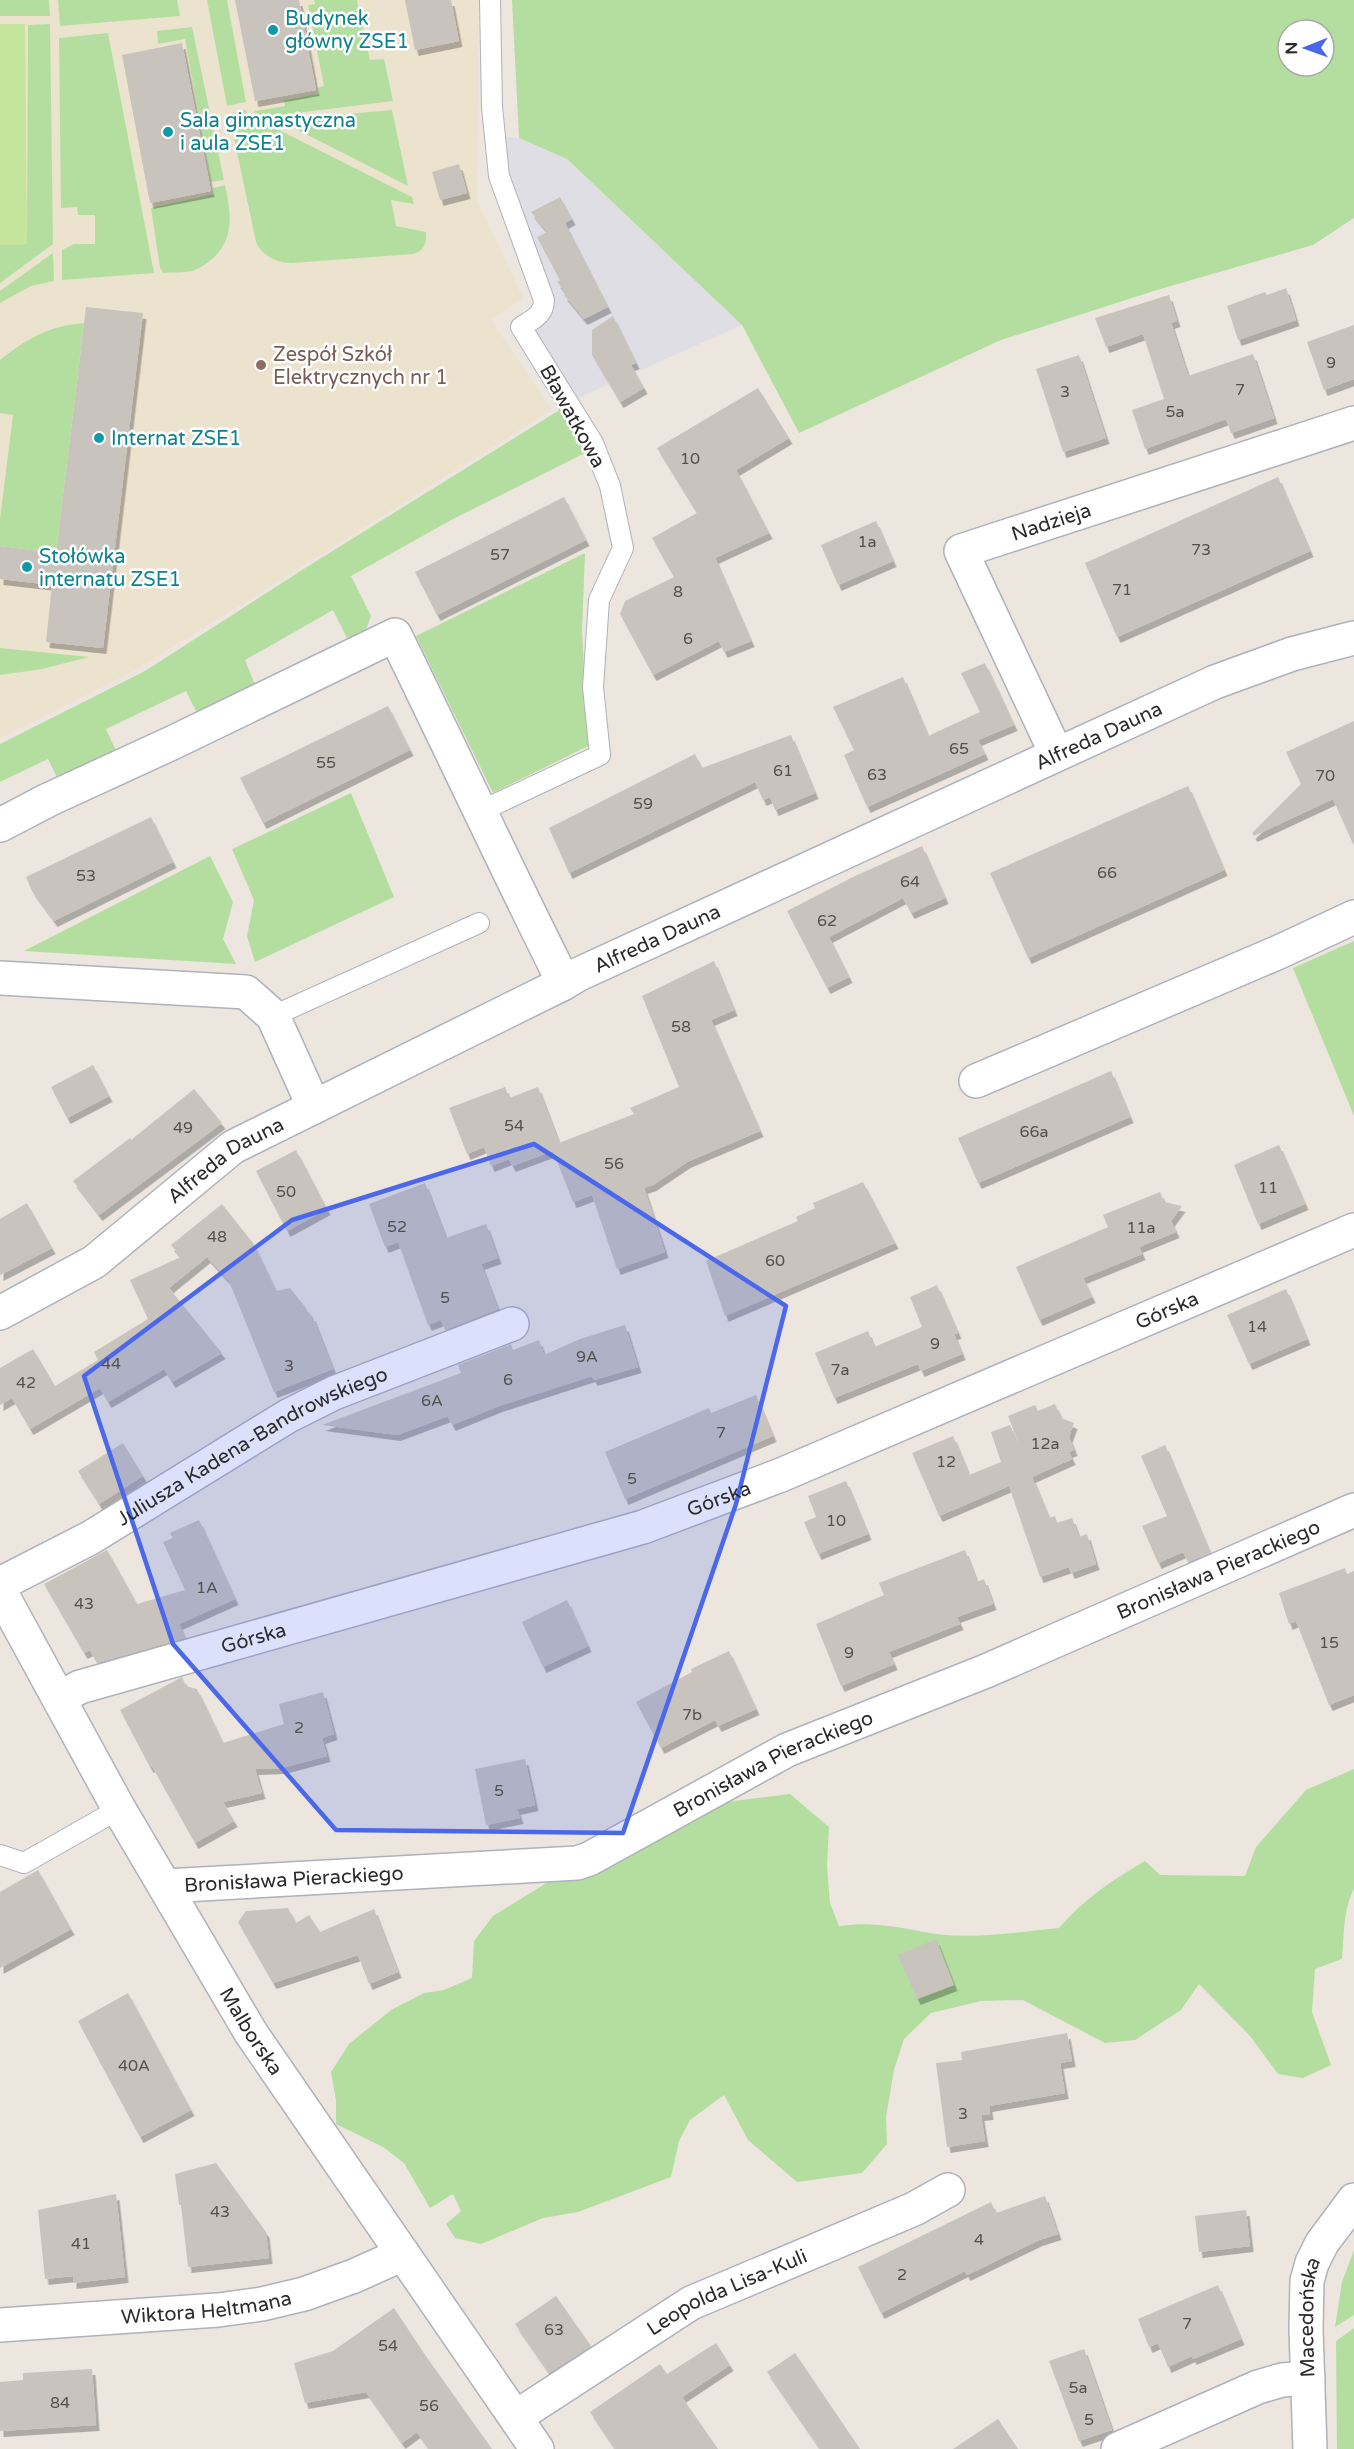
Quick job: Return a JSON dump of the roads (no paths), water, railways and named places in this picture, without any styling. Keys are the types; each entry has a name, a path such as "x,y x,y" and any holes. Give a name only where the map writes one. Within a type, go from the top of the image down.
{"street":[{"name":"Nadzieja","path":"1056,753 961,551 1354,423"},
{"path":"0,825 395,635 481,811 500,856 556,967 562,984"},
{"name":"Alfreda Dauna","path":"0,1313 94,1262 233,1147 577,975 1056,753 1215,682 1258,665 1354,638"},
{"path":"976,1081 1279,952 1354,917"},
{"path":"0,978 246,992 273,1016 314,1107"},
{"name":"Górska","path":"59,1698 80,1687 643,1527 781,1475 1354,1230"},
{"name":"Juliusza Kadena-Bandrowskiego","path":"0,1584 90,1538 297,1411 334,1393 512,1324"},
{"name":"Bronisława Pierackiego","path":"165,1886 577,1863 589,1859 787,1750 986,1671 1354,1510"},
{"name":"Malborska","path":"0,1591 119,1809 251,2033 537,2449"},
{"name":"Leopolda Lisa-Kuli","path":"516,2416 691,2303 914,2209 948,2190"},
{"name":"Macedońska","path":"1310,2449 1305,2299 1307,2281 1312,2263 1322,2243 1354,2200"},
{"name":"Wiktora Heltmana","path":"0,2325 218,2310 262,2304 304,2294 354,2276 403,2254"},
{"path":"1118,2449 1258,2387 1282,2380 1308,2378"}],"lane":[{"name":"Bławatkowa","path":"481,811 600,755 593,687 599,600 623,548 610,486 593,443 521,327 540,314 544,308 544,300 500,176 492,107 490,0"},
{"path":"273,1016 479,923"},
{"path":"0,1855 24,1863 119,1809"}],"place":[{"name":"Budynek główny ZSE1","path":"273,30"},
{"name":"Sala gimnastyczna i aula ZSE1","path":"168,132"},
{"name":"Zespół Szkół Elektrycznych nr 1","path":"261,365"},
{"name":"Internat ZSE1","path":"99,438"},
{"name":"Stołówka internatu ZSE1","path":"27,567"}]}
